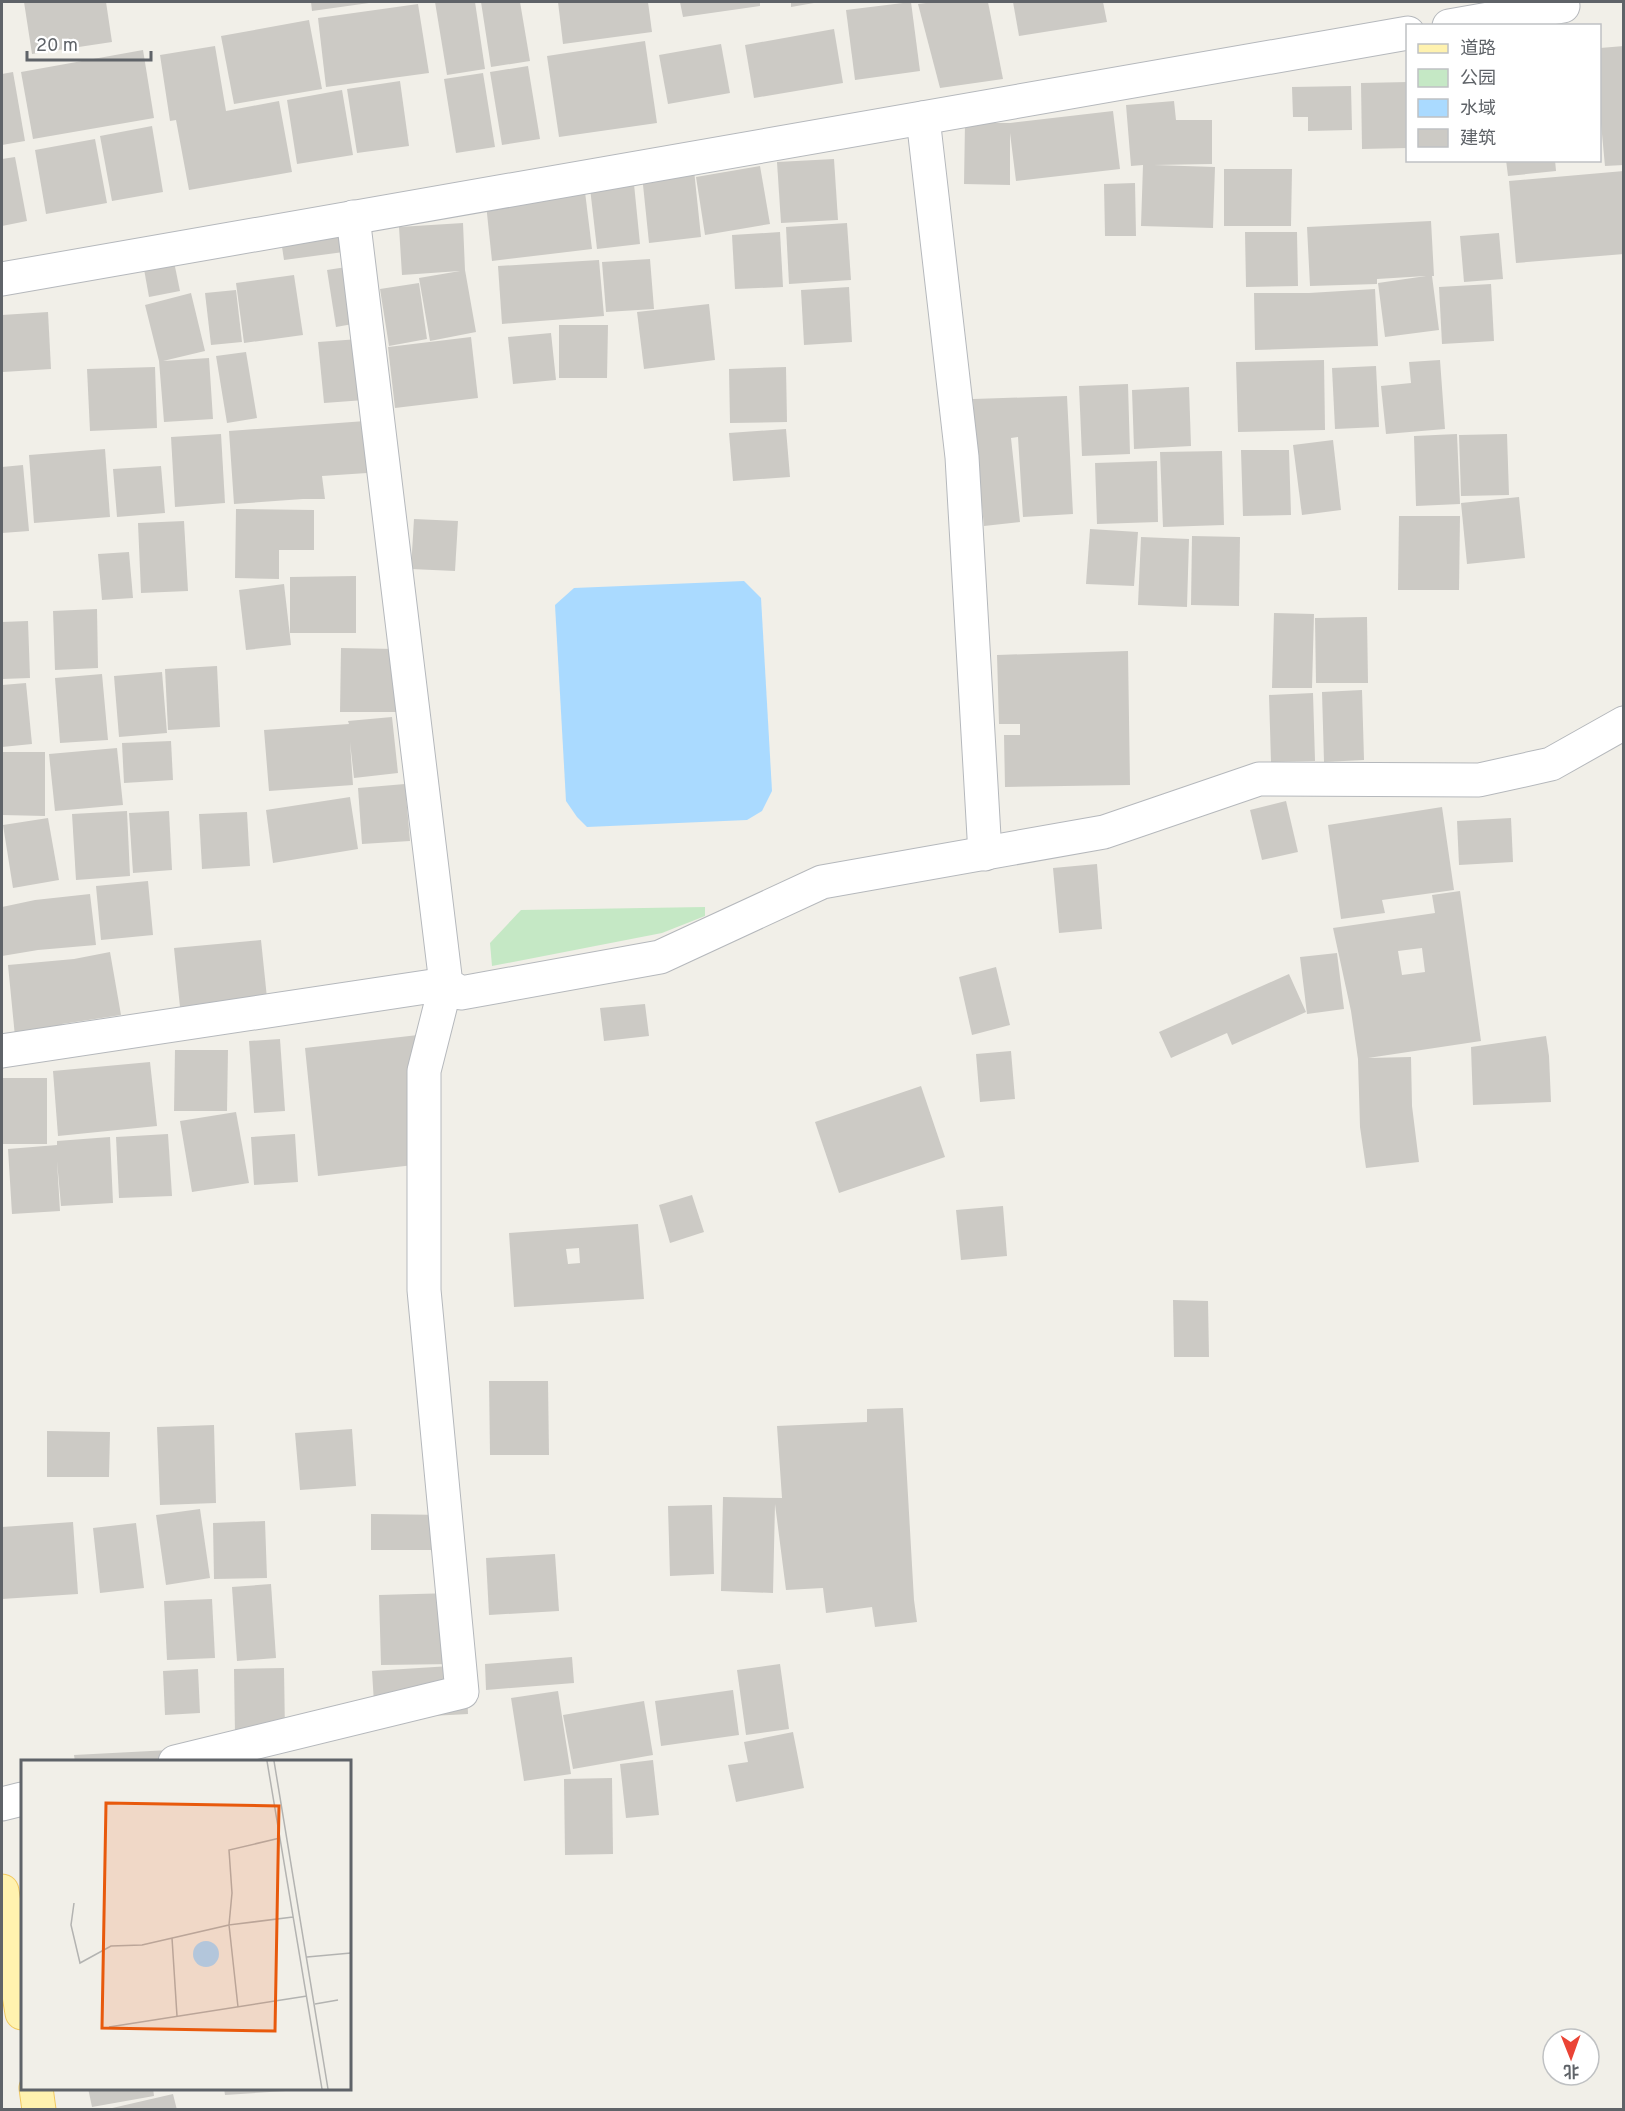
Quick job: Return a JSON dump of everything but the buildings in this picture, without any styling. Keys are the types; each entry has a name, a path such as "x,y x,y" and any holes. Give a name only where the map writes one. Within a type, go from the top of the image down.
{"main road":[{"path":"2,1891 21,2007"},
{"path":"36,2090 39,2109"}],"street":[{"path":"1460,24 1563,6"},
{"path":"2,279 1406,33"},
{"path":"923,118 962,457 985,854"},
{"path":"179,1760 462,1692 424,1290 424,1071 446,984 353,217"},
{"path":"2,1051 446,984 461,993 660,957 822,882 1104,831 1259,779 1479,780 1551,764 1623,723"},
{"path":"2,1804 21,1798"}],"green space":[{"path":"705,907 705,916 662,933 492,966 490,943 521,910"}],"water":[{"path":"744,581 761,598 772,791 762,811 747,820 587,827 566,801 555,605 574,588"}]}
